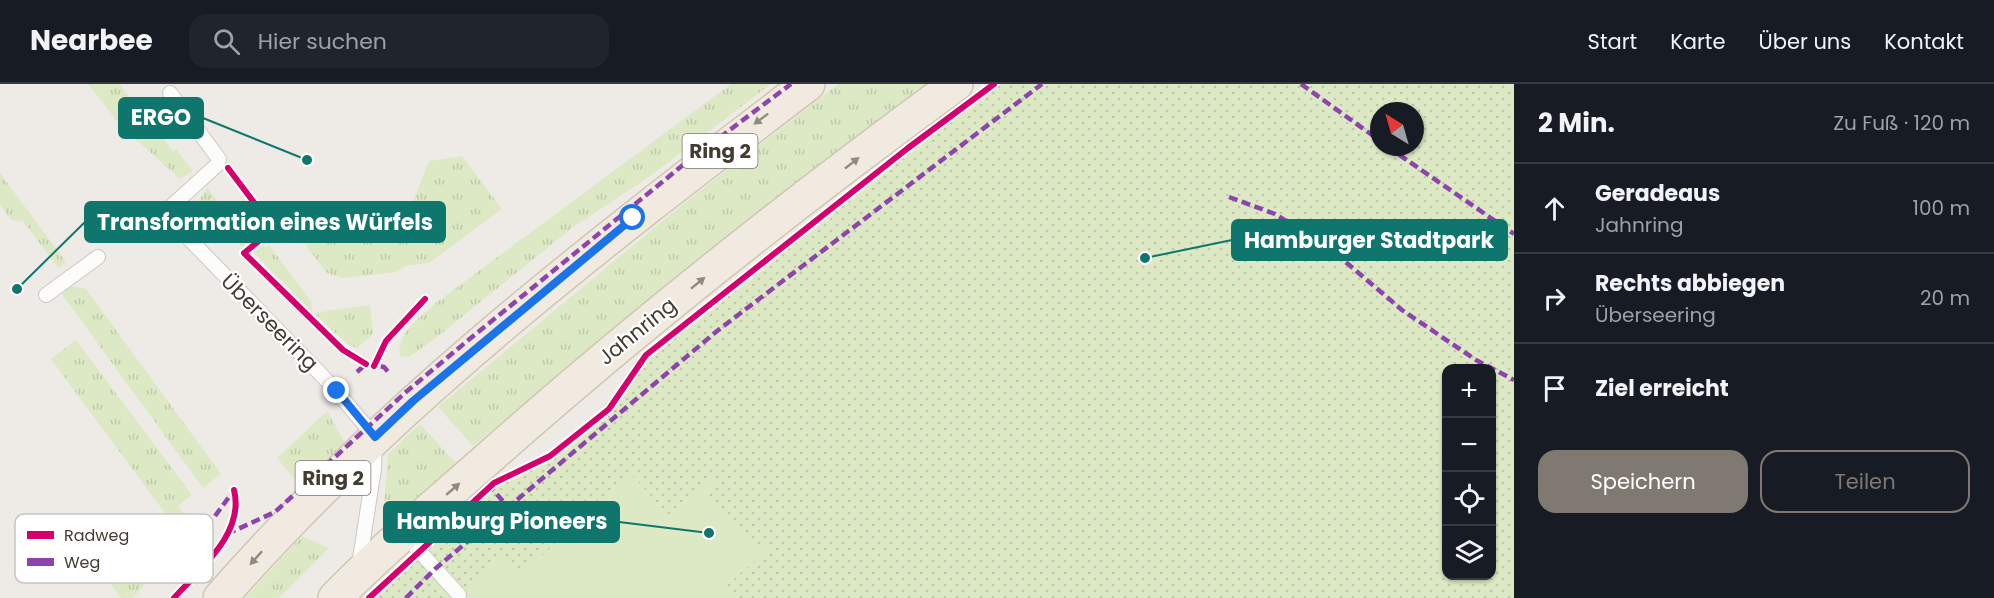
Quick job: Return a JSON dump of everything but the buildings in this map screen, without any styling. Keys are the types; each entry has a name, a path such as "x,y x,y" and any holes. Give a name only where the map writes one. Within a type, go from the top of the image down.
{"main road":[{"name":"Ring 2","path":"220,598 292,518 413,401 633,218 808,84"},
{"name":"Jahnring","path":"346,587 403,533 575,381 724,262 956,84"}],"lane":[{"name":"Überseering","path":"170,93 219,159 218,164 164,213 333,387 375,437"},
{"path":"46,295 98,257"},
{"path":"346,587 374,469 375,437"},
{"path":"403,533 459,595"}],"green space":[{"path":"88,84 120,84 142,115 125,126 117,121"},
{"path":"731,84 771,84 649,177 572,228 437,337 409,357 400,356 402,340 406,333 437,302"},
{"path":"838,84 930,84 827,160 473,446 438,407 683,204"},
{"path":"1000,84 1514,84 1514,598 373,598 511,473 552,453 592,420 632,371 928,137"},
{"path":"150,120 173,151 176,149 193,171 180,179 130,134"},
{"path":"462,156 502,209 429,263 406,266 396,272 343,278 326,272 297,234 360,223 369,235 401,231 429,161"},
{"path":"0,173 66,262 58,268 24,222 11,220 0,205"},
{"path":"207,188 250,241 242,247 199,200"},
{"path":"262,243 266,247 269,245 311,301 312,312 252,251"},
{"path":"71,286 86,289 221,474 203,488 61,293"},
{"path":"370,305 373,334 357,348 346,343 314,313"},
{"path":"76,340 192,495 178,506 184,514 166,514 51,359"},
{"path":"327,411 344,441 342,448 300,486 277,458"},
{"path":"420,424 456,463 406,508 388,513 384,506 388,454"},
{"path":"632,475 668,515 711,477 718,485 707,495 755,549 766,540 771,546 725,587 734,598 456,598 503,556 520,575"},
{"path":"302,536 329,548 279,598 245,598"},
{"path":"110,583 146,583 133,598 121,598"}],"marked path":[{"path":"227,534 275,512 406,392 466,342 683,165 791,84"},
{"path":"406,598 435,569 717,331 1042,84"},
{"path":"1301,84 1370,134"},
{"path":"1401,156 1514,234"},
{"path":"1229,197 1275,214 1327,246 1402,310 1476,360 1514,380"},
{"path":"357,372 366,364 384,367 389,373"},
{"path":"488,484 508,507"},
{"path":"215,516 235,489"}],"cycle path":[{"path":"369,598 494,483 550,456 609,409 646,355 908,148 994,84"},
{"path":"228,168 274,229 244,253 343,350 366,364"},
{"path":"374,366 386,341 425,299"},
{"path":"213,555 227,535 233,521 236,506 234,490"},
{"path":"174,598 188,583"}],"place":[{"name":"ERGO","path":"307,160"},
{"name":"Hamburger Stadtpark","path":"1145,258"},
{"name":"Transformation eines Würfels","path":"17,289"},
{"name":"Hamburg Pioneers","path":"709,533"}],"route":[{"path":"337,391 375,437 413,401 633,218"}]}
